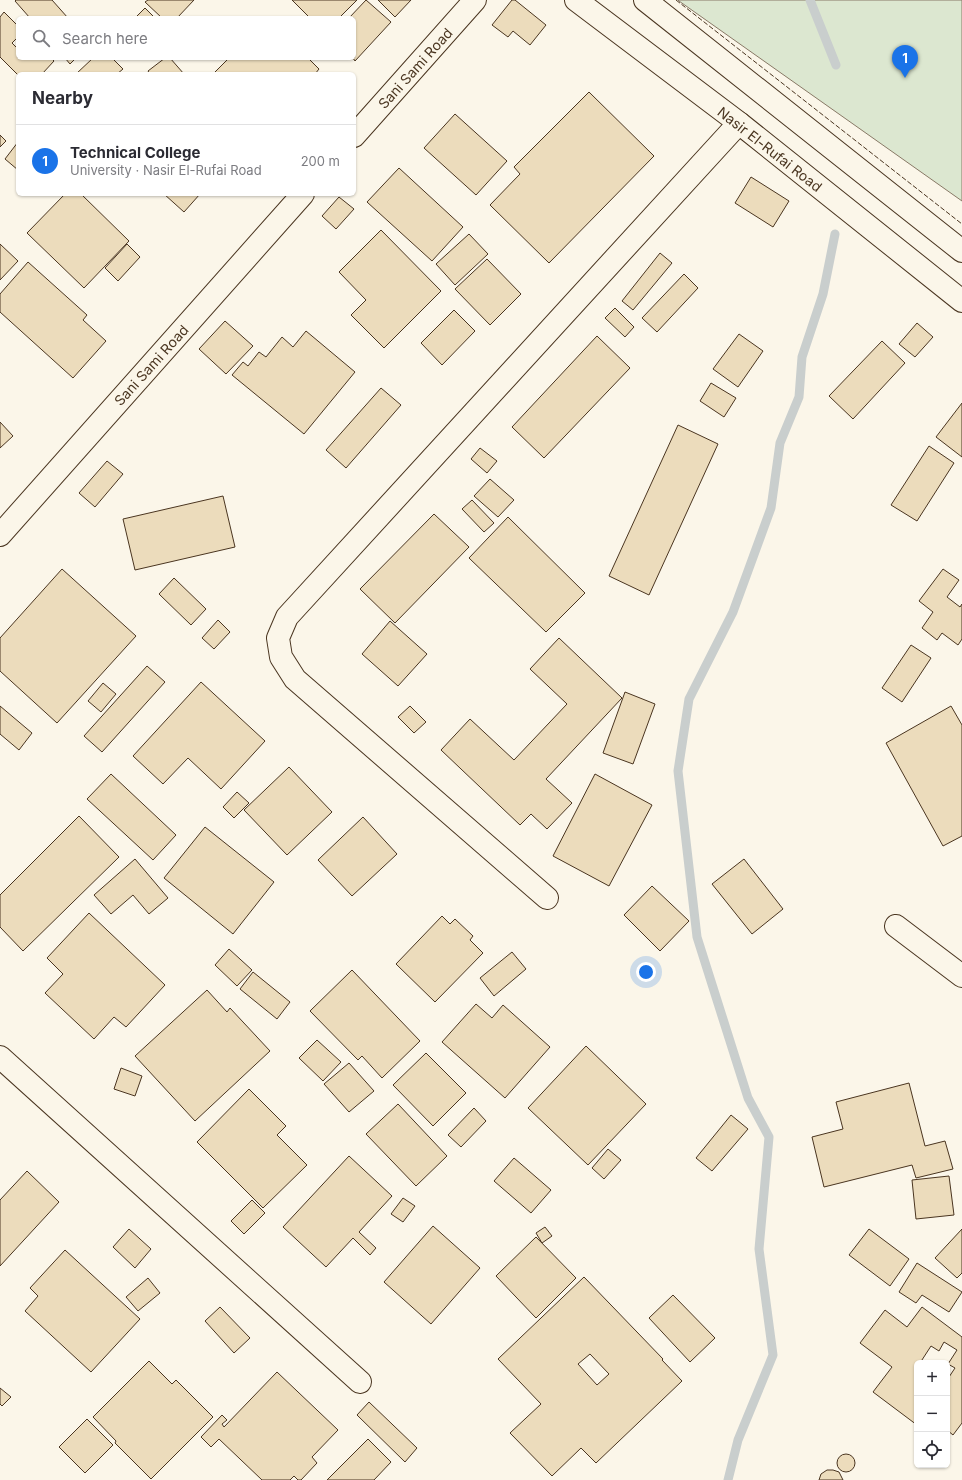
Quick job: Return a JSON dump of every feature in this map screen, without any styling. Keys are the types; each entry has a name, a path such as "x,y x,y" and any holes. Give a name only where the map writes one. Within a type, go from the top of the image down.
{"street":[{"name":"Sani Sami Road","path":"356,134 475,0"},
{"name":"Nasir El-Rufai Road","path":"576,0 739,123 962,301"},
{"path":"645,0 962,251"},
{"path":"547,898 295,679 281,657 278,638 287,617 739,123"},
{"name":"Sani Sami Road","path":"0,535 301,196"},
{"path":"896,926 962,976"},
{"path":"0,1057 360,1382"}],"green space":[{"path":"678,0 962,0 962,201 679,1"}],"building":[{"path":"52,0 66,16 28,16 15,1"},
{"path":"148,0 194,0 179,16 160,16 145,2"},
{"path":"292,0 357,0 341,16 308,16"},
{"path":"366,0 391,22 356,60 356,16 351,16"},
{"path":"378,0 411,0 395,17"},
{"path":"512,0 515,0 546,25 530,45 513,31 508,37 492,25"},
{"path":"145,8 153,16 137,16"},
{"path":"4,12 16,24 16,39 12,43 16,47 16,60 54,61 44,72 16,73 0,57 0,17"},
{"path":"67,60 74,60 70,64"},
{"path":"91,60 114,60 123,69 119,72 78,72"},
{"path":"162,60 172,60 182,72 149,72"},
{"path":"227,60 310,60 319,69 317,72 215,72"},
{"path":"589,92 654,156 549,263 490,205 520,174 514,167"},
{"path":"455,114 507,161 476,195 424,148"},
{"path":"0,135 6,141 0,147"},
{"path":"16,145 16,168 5,159"},
{"path":"399,168 463,227 432,261 367,202"},
{"path":"751,177 789,201 773,227 735,203"},
{"path":"63,196 83,196 129,241 84,288 27,233"},
{"path":"166,196 198,196 184,212"},
{"path":"339,197 354,209 336,229 322,216"},
{"path":"381,230 441,291 384,348 351,315 366,300 339,272"},
{"path":"469,234 488,254 455,285 436,264"},
{"path":"0,244 18,261 0,280"},
{"path":"127,244 140,257 118,281 105,268"},
{"path":"660,253 672,263 633,310 622,301"},
{"path":"487,259 521,294 490,325 455,289"},
{"path":"28,262 87,315 83,320 106,341 73,378 0,312 0,294"},
{"path":"684,274 698,288 657,332 642,318"},
{"path":"615,308 634,327 625,337 605,318"},
{"path":"454,310 475,331 442,365 421,343"},
{"path":"225,321 253,346 226,374 199,349"},
{"path":"917,323 933,337 915,357 899,344"},
{"path":"306,331 355,372 304,434 232,375 243,362 248,366 259,352 266,357 282,337 293,347"},
{"path":"739,334 763,351 738,387 713,369"},
{"path":"597,336 630,368 544,458 512,427"},
{"path":"882,341 905,363 853,419 829,396"},
{"path":"711,383 736,398 724,417 700,401"},
{"path":"381,388 401,405 346,468 326,450"},
{"path":"962,403 962,457 936,437"},
{"path":"0,422 13,436 0,448"},
{"path":"678,425 718,444 649,595 609,576"},
{"path":"929,446 954,463 917,521 891,505"},
{"path":"480,448 497,461 487,473 471,459"},
{"path":"107,461 123,474 95,507 79,493"},
{"path":"490,479 514,500 498,517 474,496"},
{"path":"223,496 235,547 135,570 123,519"},
{"path":"472,500 494,523 484,532 462,509"},
{"path":"434,514 469,547 395,623 360,589"},
{"path":"508,517 585,593 546,632 469,558"},
{"path":"62,569 136,636 57,723 0,671 0,638"},
{"path":"943,569 959,580 947,597 960,607 962,604 962,639 958,645 942,633 937,640 922,628 933,612 919,601"},
{"path":"174,578 206,609 191,625 159,594"},
{"path":"218,620 230,632 214,649 202,638"},
{"path":"390,621 427,654 398,686 362,654"},
{"path":"559,638 622,698 546,779 572,803 547,829 531,814 520,825 441,750 470,719 514,760 567,704 530,669"},
{"path":"911,645 931,658 902,702 882,688"},
{"path":"147,666 165,682 102,752 84,736"},
{"path":"201,682 265,741 221,789 188,758 163,784 133,756"},
{"path":"103,683 116,694 101,712 88,701"},
{"path":"625,692 655,704 633,764 603,753"},
{"path":"0,706 32,733 19,750 0,734"},
{"path":"410,706 426,722 414,733 398,717"},
{"path":"951,706 962,725 962,836 943,846 886,743"},
{"path":"289,767 332,812 287,855 244,810"},
{"path":"111,774 176,835 153,860 87,799"},
{"path":"595,774 652,805 609,886 553,856"},
{"path":"237,792 249,803 234,818 223,807"},
{"path":"79,816 119,857 23,951 0,927 0,895"},
{"path":"363,817 397,854 352,896 318,860"},
{"path":"205,827 274,882 233,934 164,878"},
{"path":"135,859 168,898 149,914 133,895 111,914 94,895"},
{"path":"744,859 783,909 752,934 712,884"},
{"path":"652,886 689,921 660,951 624,915"},
{"path":"89,913 165,985 126,1027 114,1017 94,1039 45,993 63,974 47,958"},
{"path":"442,916 450,924 455,919 473,936 470,940 483,953 435,1002 396,964"},
{"path":"229,949 252,970 237,986 215,965"},
{"path":"512,952 526,969 494,996 480,978"},
{"path":"352,970 420,1041 382,1078 362,1056 358,1060 310,1011"},
{"path":"253,972 290,1002 277,1019 240,989"},
{"path":"207,990 227,1012 230,1008 270,1051 195,1121 135,1056"},
{"path":"476,1004 492,1018 503,1005 550,1047 505,1098 442,1042"},
{"path":"317,1040 341,1062 323,1081 299,1058"},
{"path":"586,1046 646,1104 588,1165 528,1108"},
{"path":"426,1053 466,1093 433,1126 393,1085"},
{"path":"349,1063 374,1091 349,1112 324,1084"},
{"path":"121,1068 142,1076 135,1096 114,1089"},
{"path":"909,1083 925,1146 945,1141 953,1169 916,1178 912,1165 824,1187 812,1137 843,1129 836,1102"},
{"path":"249,1089 286,1126 277,1135 307,1165 263,1208 197,1142"},
{"path":"398,1104 447,1156 416,1186 366,1134"},
{"path":"474,1108 486,1121 461,1147 448,1135"},
{"path":"731,1115 748,1129 712,1171 696,1158"},
{"path":"608,1149 621,1160 604,1179 592,1168"},
{"path":"349,1156 392,1196 359,1232 376,1248 370,1255 353,1238 326,1267 283,1227"},
{"path":"514,1158 551,1190 531,1213 494,1181"},
{"path":"27,1171 59,1202 0,1266 0,1200"},
{"path":"949,1176 954,1215 916,1219 912,1180"},
{"path":"403,1198 415,1206 403,1222 391,1214"},
{"path":"252,1200 265,1213 244,1234 231,1221"},
{"path":"433,1226 480,1268 431,1324 384,1282"},
{"path":"545,1227 552,1236 542,1243 536,1233"},
{"path":"129,1229 151,1249 135,1268 113,1247"},
{"path":"869,1229 909,1259 890,1286 849,1255"},
{"path":"962,1229 962,1273 957,1278 935,1258"},
{"path":"536,1237 576,1278 536,1318 496,1276"},
{"path":"65,1250 140,1319 91,1372 25,1311 38,1296 30,1288"},
{"path":"917,1263 962,1292 949,1312 922,1295 916,1303 899,1292"},
{"path":"584,1277 663,1359 662,1360 682,1381 596,1463 581,1448 552,1476 510,1433 541,1404 498,1359","holes":["590,1354 609,1374 597,1385 578,1364"]},
{"path":"148,1278 160,1293 138,1311 126,1297"},
{"path":"673,1295 715,1338 690,1362 649,1318"},
{"path":"220,1307 250,1338 234,1353 205,1321"},
{"path":"922,1307 962,1337 962,1423 953,1435 950,1432 950,1376 955,1368 950,1365 950,1361 957,1350 944,1342 939,1351 931,1346 922,1360 914,1360 914,1423 873,1392 892,1367 860,1343 885,1310 907,1327"},
{"path":"149,1361 172,1384 176,1380 213,1417 151,1479 115,1443 116,1441 93,1417"},
{"path":"277,1372 338,1430 312,1457 317,1463 301,1480 298,1480 294,1476 290,1480 262,1480 219,1439 211,1447 201,1437 222,1415 227,1420 222,1424 224,1427"},
{"path":"0,1388 11,1397 2,1406 0,1404"},
{"path":"369,1402 417,1448 405,1462 357,1415"},
{"path":"87,1419 113,1445 85,1473 59,1447"},
{"path":"368,1439 391,1462 374,1480 327,1480"},
{"path":"846,1454 852,1457 855,1463 852,1469 846,1472 840,1469 837,1463 840,1457"},
{"path":"827,1470 839,1472 843,1480 819,1480 821,1474"}],"waterway":[{"path":"810,0 836,65"},
{"path":"728,1480 738,1440 773,1355 759,1249 769,1137 748,1098 697,937 678,771 689,699 733,612 771,508 780,443 799,397 802,357 823,294 835,234"}],"fence":[{"path":"676,0 962,224"}],"place":[{"name":"Technical College","path":"905,78"}]}
